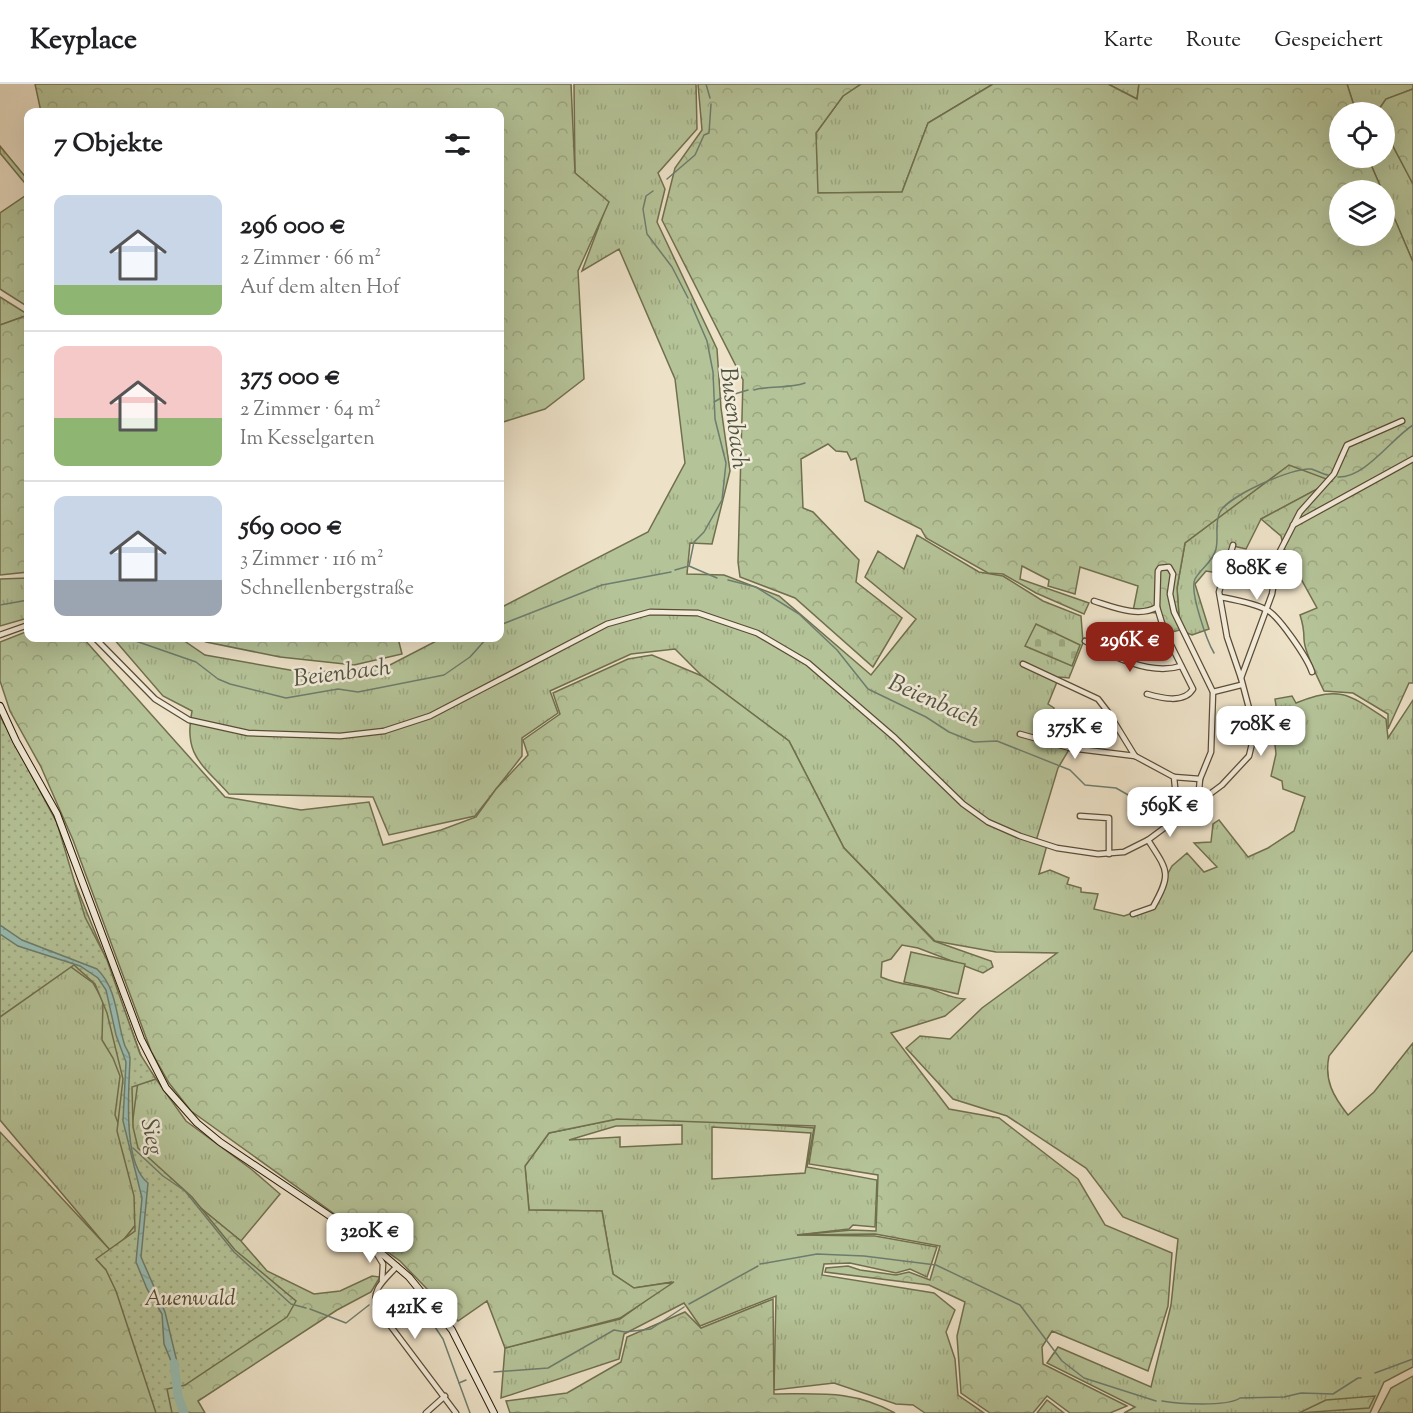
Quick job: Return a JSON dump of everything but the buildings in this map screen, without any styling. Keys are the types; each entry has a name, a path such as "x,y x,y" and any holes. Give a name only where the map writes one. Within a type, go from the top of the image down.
{"main road":[{"path":"0,706 16,741 57,813 141,1039 166,1088 192,1118 220,1142 371,1245 397,1266 452,1330 494,1413"}],"street":[{"path":"1241,678 1272,594 1279,553 1300,512 1331,478 1347,445 1402,421"},
{"path":"1293,525 1413,459"},
{"path":"99,642 155,699 189,720 248,733 340,736 384,731 430,716 607,624 650,612 698,613 743,626 790,650 870,716 963,804 994,825 1057,848 1109,854 1132,849 1148,840 1235,773 1253,747 1254,724 1227,637 1219,588 1233,545"},
{"path":"1147,694 1177,699 1191,693 1192,687 1165,633 1157,607 1158,572 1160,568 1169,567 1173,574 1170,594 1174,612 1213,693 1211,752 1200,779 1198,801"},
{"path":"1221,597 1266,609 1277,619 1308,660 1312,672"},
{"path":"1094,601 1132,611 1150,611 1157,607"},
{"path":"0,635 24,626"},
{"path":"1085,641 1116,657 1137,663 1169,669 1181,666"},
{"path":"1023,664 1098,699 1134,756"},
{"path":"1213,693 1241,685"},
{"path":"1020,734 1070,748 1134,756 1174,777 1200,779"},
{"path":"1174,777 1178,817"},
{"path":"1080,816 1109,818 1109,854"},
{"path":"1132,914 1153,907 1167,877 1166,868 1148,840"},
{"path":"371,1245 383,1264 382,1282"},
{"path":"397,1266 382,1282 376,1293 377,1308 456,1413"},
{"path":"426,1413 445,1396"}],"green space":[{"path":"35,84 571,84 575,173 609,202 578,271 584,379 545,409 504,422 504,108 40,108"},
{"path":"574,84 696,84 697,129 658,173 665,189 657,222 717,349 721,408 730,471 712,544 690,543 687,574 724,575 779,596 871,675 916,619 865,577 878,551 904,569 917,535 979,572 1003,576 1043,601 1081,616 1083,643 1069,678 1059,677 1048,704 1054,708 1041,739 1070,748 1058,768 1036,841 1047,845 1039,874 1050,870 1069,878 1067,884 1081,888 1081,892 1098,894 1094,909 1124,916 1150,907 1172,866 1187,853 1204,872 1217,867 1194,843 1211,842 1213,824 1219,820 1248,857 1268,848 1294,831 1305,797 1283,789 1282,781 1271,776 1276,754 1273,727 1254,724 1250,711 1264,720 1278,718 1275,699 1292,696 1296,703 1323,694 1343,695 1362,703 1386,719 1388,738 1413,700 1413,950 1329,1056 1328,1065 1331,1087 1348,1115 1374,1092 1413,1043 1413,1367 1384,1382 1370,1413 1124,1413 1135,1407 1047,1363 1058,1347 1151,1387 1171,1305 1178,1239 1123,1217 1086,1168 1007,1116 953,1099 906,1048 920,1036 950,1039 982,1008 1057,953 996,952 935,941 844,848 789,741 702,676 675,649 631,654 550,691 558,713 522,738 522,756 475,816 389,835 373,797 229,794 197,758 190,738 192,711 163,696 116,642 186,642 205,655 307,673 388,666 434,642 504,642 504,606 648,532 685,463 675,379 619,249 582,271 608,202 575,173"},
{"path":"698,84 861,84 843,96 816,133 818,193 902,192 928,123 993,84 1108,84 1137,99 1139,84 1347,84 1353,102 1329,102 1329,168 1372,168 1378,180 1329,180 1329,246 1395,246 1395,220 1413,262 1413,683 1409,683 1388,729 1388,714 1353,693 1324,691 1309,658 1300,615 1317,608 1284,548 1281,536 1261,519 1332,481 1289,465 1185,543 1177,588 1180,630 1164,634 1157,613 1133,611 1138,586 1080,567 1075,594 1048,586 1049,580 1022,566 1020,579 1089,603 1084,614 1036,593 1003,574 988,573 926,538 921,529 865,501 856,458 851,460 847,452 836,451 828,444 801,459 803,508 813,512 859,560 856,582 902,618 873,667 795,598 740,577 738,562 743,380 662,220 675,168 702,130"},
{"path":"861,84 993,84 928,123 902,192 817,193 816,133 843,96"},
{"path":"1108,84 1139,84 1137,99"},
{"path":"1347,84 1413,84 1413,89 1386,99 1384,102 1353,102"},
{"path":"1413,89 1413,184 1395,150 1395,102 1384,102 1386,99"},
{"path":"0,146 24,175 24,182 0,153"},
{"path":"1395,150 1413,184 1413,262 1395,220 1395,180 1378,180 1372,168 1395,168"},
{"path":"24,197 24,304 0,289 0,213"},
{"path":"0,297 24,312 24,316 0,325"},
{"path":"24,316 24,572 0,575 0,325"},
{"path":"1289,464 1333,481 1261,519 1246,549 1233,546 1224,574 1206,571 1195,584 1209,629 1192,635 1180,630 1177,588 1185,543"},
{"path":"24,578 24,619 0,626 0,579"},
{"path":"1036,624 1080,645 1072,666 1025,646"},
{"path":"24,633 24,642 87,642 225,797 301,810 369,802 383,845 441,830 476,817 496,789 528,755 523,740 560,714 553,693 628,659 652,655 702,676 789,741 844,848 934,941 991,961 993,967 983,973 918,948 902,945 891,959 882,962 881,977 887,980 928,988 965,999 945,1016 891,1033 949,1109 999,1118 1078,1179 1105,1225 1172,1253 1168,1306 1148,1371 1052,1331 1042,1347 1043,1364 1127,1406 1110,1413 1070,1413 1047,1396 1033,1413 990,1413 961,1393 957,1336 965,1302 929,1285 825,1272 826,1268 848,1266 896,1275 909,1272 930,1280 940,1246 875,1234 797,1235 852,1230 876,1231 878,1175 809,1164 815,1126 617,1119 549,1133 525,1166 529,1210 602,1211 613,1274 634,1288 674,1282 620,1318 505,1348 487,1301 458,1321 400,1261 191,1111 169,1083 151,1051 73,840 41,767 10,711 0,681 0,642"},
{"path":"206,642 399,642 402,654 354,665 280,657"},
{"path":"0,712 105,957 143,1061 186,1121 251,1169 280,1194 241,1241 132,1152 141,1218 113,1254 0,1120"},
{"name":"Auenwald","path":"0,716 57,823 85,917 107,960 140,1054 156,1079 132,1087 133,1127 138,1148 192,1197 235,1250 296,1301 287,1317 185,1385 167,1389 172,1413 156,1413 116,1291 106,1270 96,1259 135,1231 134,1196 117,1131 123,1079 107,1013 95,984 74,965 0,1017"},
{"path":"55,834 105,957 102,959 139,1074 132,1126 121,1131 115,1115 120,1076 102,1040 103,1001 93,983 67,964"},
{"path":"911,952 965,964 958,994 904,982"},
{"path":"617,1119 711,1120 814,1128 807,1167 877,1180 875,1227 853,1225 849,1229 797,1235 875,1236 937,1247 927,1277 910,1269 896,1273 850,1263 824,1264 822,1275 934,1293 955,1310 946,1332 955,1359 958,1395 984,1413 925,1413 913,1405 896,1404 834,1383 774,1390 776,1296 700,1326 684,1303 624,1334 619,1359 501,1398 505,1348 620,1319 672,1282 634,1288 613,1274 602,1211 529,1210 525,1166 549,1133","holes":["682,1125 682,1144 620,1147 620,1137 569,1140 616,1126","712,1127 811,1133 805,1173 712,1179"]},
{"path":"0,1132 113,1253 141,1218 132,1152 241,1241 267,1271 314,1294 340,1291 372,1276 380,1277 371,1292 337,1310 198,1401 205,1413 0,1413"},
{"path":"773,1299 774,1394 821,1394 850,1397 865,1400 895,1413 510,1413 506,1401 567,1393 621,1362 627,1337 685,1312 701,1328"},
{"path":"1413,1376 1413,1413 1378,1413 1391,1388"},
{"path":"1375,1396 1369,1408 1299,1413 1326,1400"},
{"path":"1047,1400 1064,1413 1037,1413"}],"water":[{"path":"0,925 22,940 97,969 113,995 122,1036 130,1057 128,1106 131,1143 134,1159 140,1173 148,1183 141,1257 165,1312 178,1366 176,1373 164,1344 162,1314 147,1289 136,1262 142,1198 123,1121 126,1062 116,1035 106,990 98,978 80,966 18,946 0,934"}],"waterway":[{"name":"Busenbach","path":"706,84 710,98"},
{"name":"Busenbach","path":"667,179 695,155 704,135 709,133 711,104"},
{"name":"Busenbach","path":"653,191 646,196 643,209 647,234 672,267 688,298"},
{"name":"Busenbach","path":"689,566 694,542 704,532 722,500 726,463 715,419 713,372 707,341 691,304"},
{"path":"754,390 805,383"},
{"path":"728,396 748,390"},
{"name":"Busenbach","path":"714,402 721,398"},
{"name":"Beienbach","path":"1338,477 1348,476 1368,465 1413,425"},
{"name":"Beienbach","path":"1214,653 1200,616 1194,585 1195,579 1214,554 1220,512 1235,498 1290,473 1311,469 1328,475"},
{"name":"Beienbach","path":"675,570 689,566 717,578"},
{"name":"Beienbach","path":"504,623 602,585 671,572"},
{"name":"Beienbach","path":"728,580 756,587 799,614 837,650 868,689 926,717 949,732 974,742 997,741 1070,770 1085,785 1116,788 1137,800 1147,813"},
{"name":"Beienbach","path":"0,605 24,601"},
{"name":"Beienbach","path":"138,642 196,662 218,679 230,684 286,698 338,689 358,692 444,675 470,657 483,642"},
{"path":"133,1148 163,1176 185,1191 234,1252 291,1304 306,1308"},
{"path":"760,1264 817,1254 864,1256 936,1265 1020,1305 1062,1361 1084,1378 1156,1401"},
{"path":"689,1304 758,1266"},
{"path":"381,1302 400,1297 415,1297 443,1339 470,1413"},
{"path":"310,1309 346,1323 369,1305"},
{"path":"494,1372 548,1368 614,1330 625,1332 651,1329 684,1307"},
{"path":"1375,1373 1413,1359"},
{"name":"Sieg","path":"174,1363 178,1396 184,1413"},
{"path":"1162,1401 1214,1404 1240,1398 1284,1397 1301,1393 1333,1394 1361,1378"},
{"path":"459,1383 466,1380"}]}
